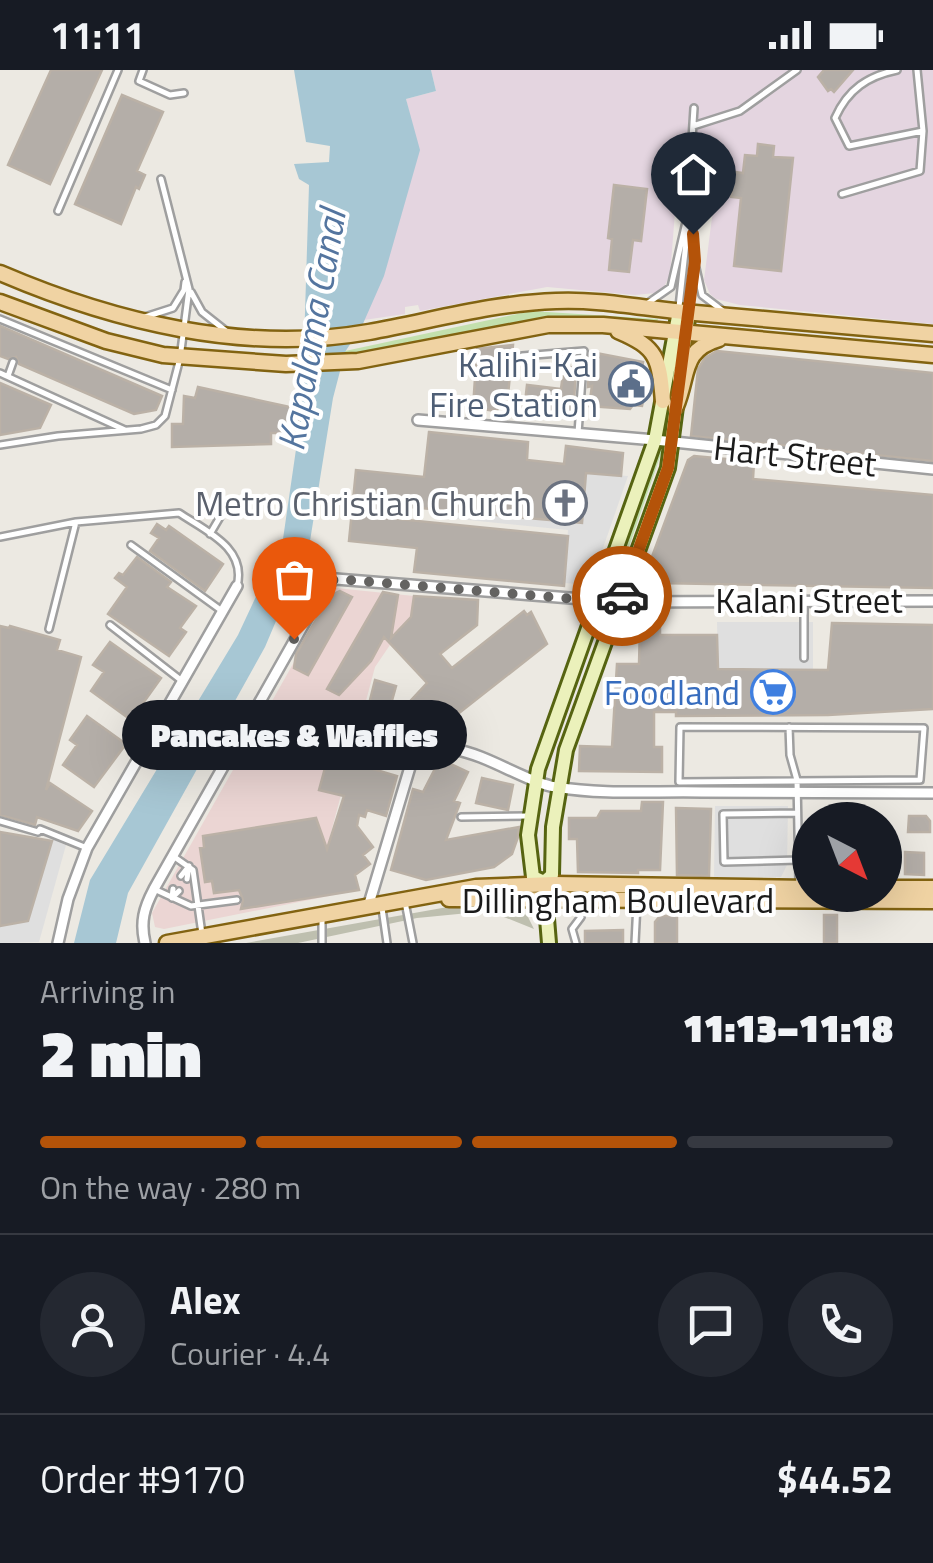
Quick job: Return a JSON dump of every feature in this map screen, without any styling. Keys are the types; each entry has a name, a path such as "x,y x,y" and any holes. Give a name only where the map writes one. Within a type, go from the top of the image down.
{"main road":[{"path":"0,273 50,294 116,314 185,329 281,340 366,333 458,313 556,300 933,334"},
{"path":"0,302 106,341 180,358 286,364 358,361 535,326 604,324 933,355"},
{"path":"544,889 552,875 557,788 573,728 668,468 672,442 670,403 684,312"},
{"path":"604,324 645,342 655,355 670,403"},
{"path":"549,943 544,889 533,876 529,815 556,714 655,440 670,403 685,385 690,357 707,342 725,337"},
{"name":"Dillingham Boulevard","path":"167,943 424,899 544,889 792,888"},
{"path":"902,888 933,888"},
{"name":"Dillingham Boulevard","path":"544,889 637,900 933,901"}],"street":[{"name":"Hart Street","path":"418,420 655,440 732,454 933,469"},
{"name":"Kalani Street","path":"173,856 327,583 336,579 620,602 933,601"},
{"path":"58,943 86,848 237,586"},
{"path":"375,906 404,783 419,754 454,747 536,783 557,788 627,793 696,786 796,793 933,793"},
{"path":"146,943 141,928 145,906 173,856"}],"lane":[{"path":"58,211 118,70"},
{"path":"143,70 138,81 170,95 184,93"},
{"path":"693,126 740,111 797,70"},
{"path":"897,70 870,76 840,106 835,118 850,146 923,131"},
{"path":"842,194 920,171 923,131 917,70"},
{"path":"684,312 694,108"},
{"path":"160,179 189,288 202,312 233,336"},
{"path":"690,206 702,295 730,315"},
{"path":"642,306 670,288 690,206"},
{"path":"684,312 695,261"},
{"path":"116,314 145,317 172,308 184,290 186,274"},
{"path":"0,445 128,431 160,422 180,358 189,288"},
{"path":"0,319 25,333 172,390"},
{"path":"522,356 584,352 578,433"},
{"path":"8,376 14,362"},
{"path":"0,373 128,431"},
{"path":"0,537 76,522 179,513 233,552 240,564 237,586"},
{"path":"210,534 220,517"},
{"path":"49,629 76,522"},
{"path":"132,546 222,611"},
{"path":"804,600 804,658"},
{"path":"110,625 182,681"},
{"path":"680,727 924,728 929,733 920,780 797,780 696,786 679,782 680,727"},
{"path":"788,728 797,802"},
{"path":"792,813 723,814 724,862 792,860"},
{"path":"461,817 529,815"},
{"path":"0,821 38,832 40,829 86,848"},
{"path":"173,856 193,870 203,937"},
{"path":"184,877 189,866"},
{"path":"154,890 198,906 237,900"},
{"path":"172,898 176,890"},
{"path":"635,943 637,900"},
{"path":"405,902 413,943"},
{"path":"375,906 387,943"},
{"path":"322,915 322,943"},
{"path":"576,943 572,930 581,918"}],"shaded area":[{"path":"431,70 933,70 933,324 740,305 716,299 704,280 714,202 676,200 670,275 664,287 655,293 635,295 547,287 420,311 418,305 405,307 405,314 364,320 418,150 406,99 436,91"},
{"path":"586,473 628,476 594,574 580,584 564,583 568,530 439,517 439,510 581,523"},
{"path":"336,588 414,596 411,617 388,642 390,645 375,667 330,836 352,863 359,890 164,929 155,927 152,913"},
{"path":"717,622 813,622 813,669 718,669"},
{"path":"715,806 788,806 787,865 781,877 714,878"},
{"path":"52,839 66,845 39,942 0,943 0,926 28,920"},
{"path":"492,904 527,915 534,929 489,911 417,918 298,943 246,943 459,905"}],"green space":[{"path":"531,311 658,319 656,324 554,318 342,362 345,351"},
{"path":"658,449 662,451 623,564 619,558"}],"water":[{"name":"Kapalama Canal","path":"294,70 431,70 436,91 406,99 420,150 384,276 362,326 345,352 333,398 310,541 265,647 128,893 116,943 74,943 90,880 238,635 283,539 302,408 309,185 299,179 294,164 329,162 330,146 306,142"}],"building":[{"path":"51,70 102,70 50,184 8,165"},
{"path":"824,70 853,70 834,92 828,91 818,77"},
{"path":"122,95 163,112 137,171 145,175 121,224 75,204"},
{"path":"758,144 774,146 773,157 793,158 781,271 734,266 741,198 731,197 734,172 743,173 745,155 757,156"},
{"path":"614,185 647,189 641,241 633,240 629,272 609,270"},
{"path":"0,326 162,396 156,410 134,414 19,364 16,357 0,356"},
{"path":"513,345 508,395 501,394 497,411 473,408 477,349"},
{"path":"717,351 933,373 933,461 691,436 698,369 705,358"},
{"path":"596,353 643,362 641,376 648,377 642,406 589,406 589,369 592,370"},
{"path":"564,366 576,368 573,418 524,412 527,385 561,389"},
{"path":"0,383 51,405 40,428 0,435"},
{"path":"198,387 299,409 297,433 271,433 271,444 172,447 172,424 183,424 184,396 195,398"},
{"path":"429,432 528,442 527,460 564,464 566,446 623,453 621,476 586,473 582,523 388,505 387,518 568,536 564,586 414,572 417,548 349,541 356,470 424,477"},
{"path":"694,456 726,459 731,466 738,460 754,462 753,479 933,495 933,588 657,583 649,570 650,562 688,460"},
{"path":"157,524 166,530 169,526 223,564 205,591 150,551 159,538 151,533"},
{"path":"137,557 171,582 167,587 196,606 180,628 186,632 169,656 108,614 127,587 115,578 119,573 123,575"},
{"path":"340,591 352,597 308,675 294,668 296,654 330,596"},
{"path":"383,592 398,595 391,638 411,617 414,596 478,600 477,625 440,654 452,668 524,611 527,615 531,612 547,644 459,713 434,738 402,710 427,683 384,637 371,661 339,695 327,689"},
{"path":"832,623 933,625 933,709 828,715 676,716 676,712 654,712 654,747 662,747 662,772 579,771 580,746 612,747 617,664 639,664 640,626 660,626 660,635 717,635 718,669 828,670"},
{"path":"0,626 60,640 57,650 81,657 46,790 50,783 92,811 78,831 37,817 35,825 0,815"},
{"path":"110,642 161,678 131,720 91,691 104,672 93,665"},
{"path":"375,680 396,686 373,769 397,776 386,816 367,810 365,817 359,815 357,826 373,847 363,855 370,864 355,875 359,890 241,909 239,890 214,893 212,881 205,882 200,848 204,847 203,836 316,818 327,849 344,796 319,790 343,702 367,712"},
{"path":"87,716 126,744 94,787 63,765 77,745 70,740"},
{"path":"440,759 468,772 454,801 460,803 446,840 519,827 518,837 512,854 494,867 426,880 391,870 413,789 423,792"},
{"path":"482,778 513,785 508,810 476,803"},
{"path":"642,802 663,802 660,870 578,872 577,839 569,839 569,818 597,818 601,811 641,811"},
{"path":"676,808 711,809 709,876 677,875"},
{"path":"909,816 926,816 930,832 908,832"},
{"path":"0,832 52,841 28,921 0,926"},
{"path":"905,852 924,853 924,875 905,874"},
{"path":"824,915 837,915 837,943 824,943"},
{"path":"660,916 677,916 677,943 655,943 655,922"},
{"path":"623,930 623,943 585,943 585,931"}],"way so far":[{"path":"294,639 327,583 336,579 599,601 620,602 622,596"}],"place":[{"name":"Kalihi-Kai Fire Station","path":"631,384"},
{"name":"Metro Christian Church","path":"565,503"},
{"name":"Pancakes & Waffles","path":"294,639"},
{"name":"Foodland","path":"773,692"}],"route":[{"path":"622,596 668,468 695,261 693,234"}]}
